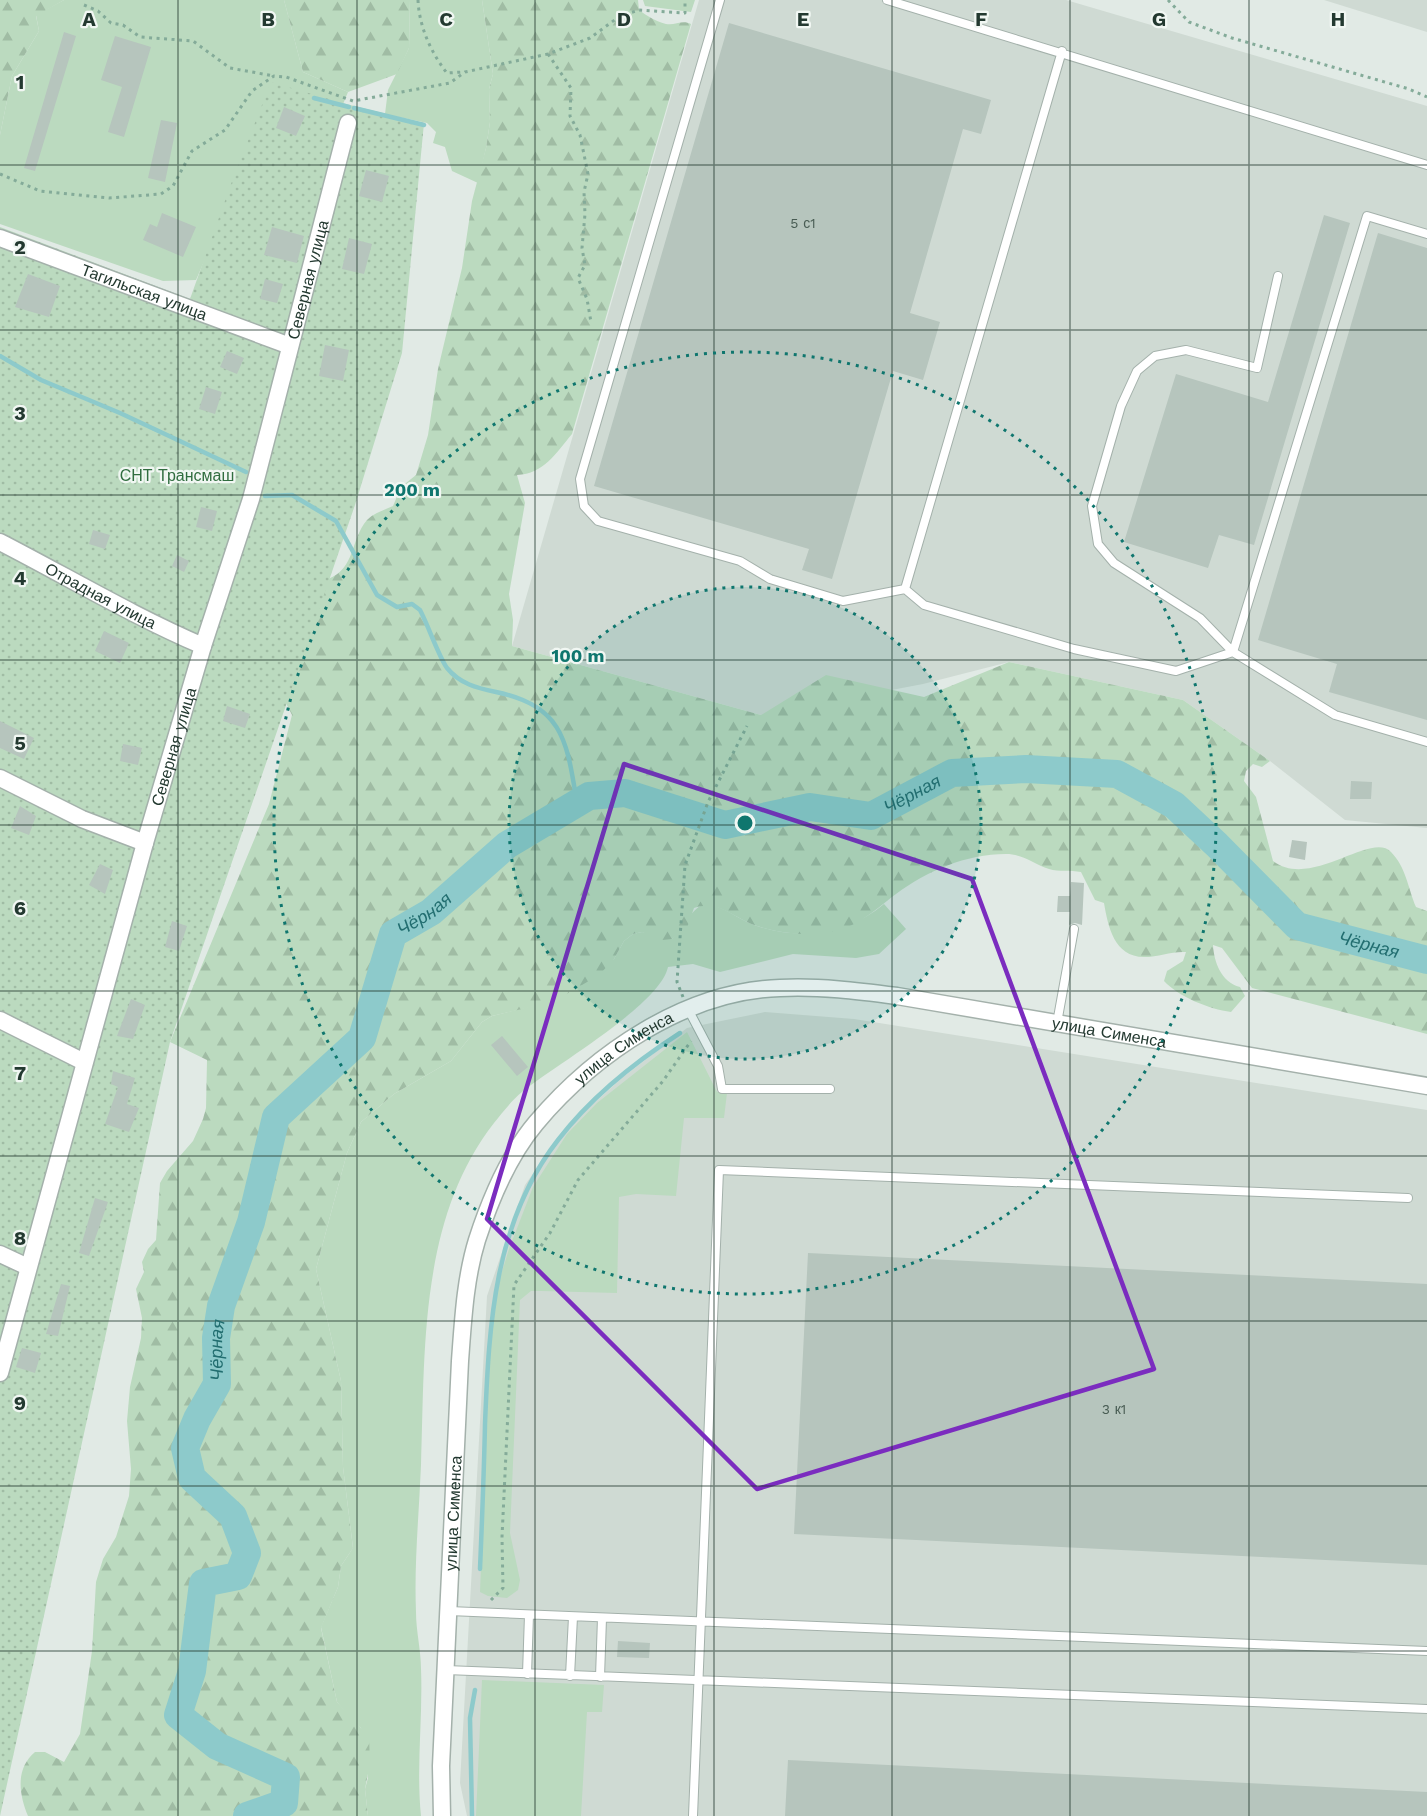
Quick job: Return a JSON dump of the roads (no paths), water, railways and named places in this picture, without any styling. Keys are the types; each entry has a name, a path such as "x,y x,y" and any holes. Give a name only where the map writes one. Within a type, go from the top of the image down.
{"street":[{"name":"Северная улица","path":"0,1373 145,843 203,646 251,499 348,123"},
{"name":"Тагильская улица","path":"0,238 290,346"},
{"name":"Отрадная улица","path":"0,542 86,586 150,624 203,646"},
{"path":"0,778 82,819 145,843"},
{"name":"улица Сименса","path":"442,1816 441,1766 465,1302 477,1241 500,1180 535,1124 580,1078 625,1042 659,1021 716,999 778,988 837,988 1427,1086"},
{"path":"0,1020 84,1062"},
{"path":"0,1254 28,1267"}],"lane":[{"path":"720,0 580,479 584,506 598,521 740,561 770,579 843,601 906,589"},
{"path":"887,0 1062,51 1427,165"},
{"path":"906,589 1062,51"},
{"path":"1233,652 1367,216 1427,234"},
{"path":"1278,276 1257,368 1186,350 1155,356 1137,371 1121,406 1092,506 1098,544 1114,563 1200,618 1233,652 1335,715 1427,742"},
{"path":"906,589 924,605 1074,649 1176,671 1233,652"},
{"path":"1057,1023 1074,929"},
{"path":"688,1009 718,1066 722,1089 830,1089"},
{"path":"693,1816 719,1170 1408,1198"},
{"path":"449,1611 1427,1651"},
{"path":"527,1674 529,1615"},
{"path":"570,1676 573,1617"},
{"path":"600,1677 602,1618"},
{"path":"446,1670 1427,1709"}],"waterway":[{"path":"314,98 349,107"},
{"path":"354,108 424,125"},
{"path":"0,356 41,380 120,413 246,472"},
{"path":"265,496 292,495 336,521 377,595 397,607 412,604 420,610 444,663 457,678 476,687 519,698 536,707 549,718 559,731 565,746 577,803"},
{"name":"Чёрная","path":"247,1816 284,1803 286,1777 217,1746 178,1715 192,1671 203,1583 238,1576 247,1553 233,1516 192,1478 185,1448 197,1419 217,1384 216,1338 221,1306 251,1222 276,1117 362,1038 393,934 431,912 507,845 589,796 625,793 725,825 810,807 871,816 952,773 1026,769 1117,774 1174,805 1297,926 1427,960"},
{"path":"480,1569 487,1386 493,1312 499,1275 520,1205 537,1172 571,1124 630,1068 680,1033"},
{"path":"472,1816 470,1718 475,1690"}],"park label":[{"name":"СНТ Трансмаш","path":"177,475"}]}
